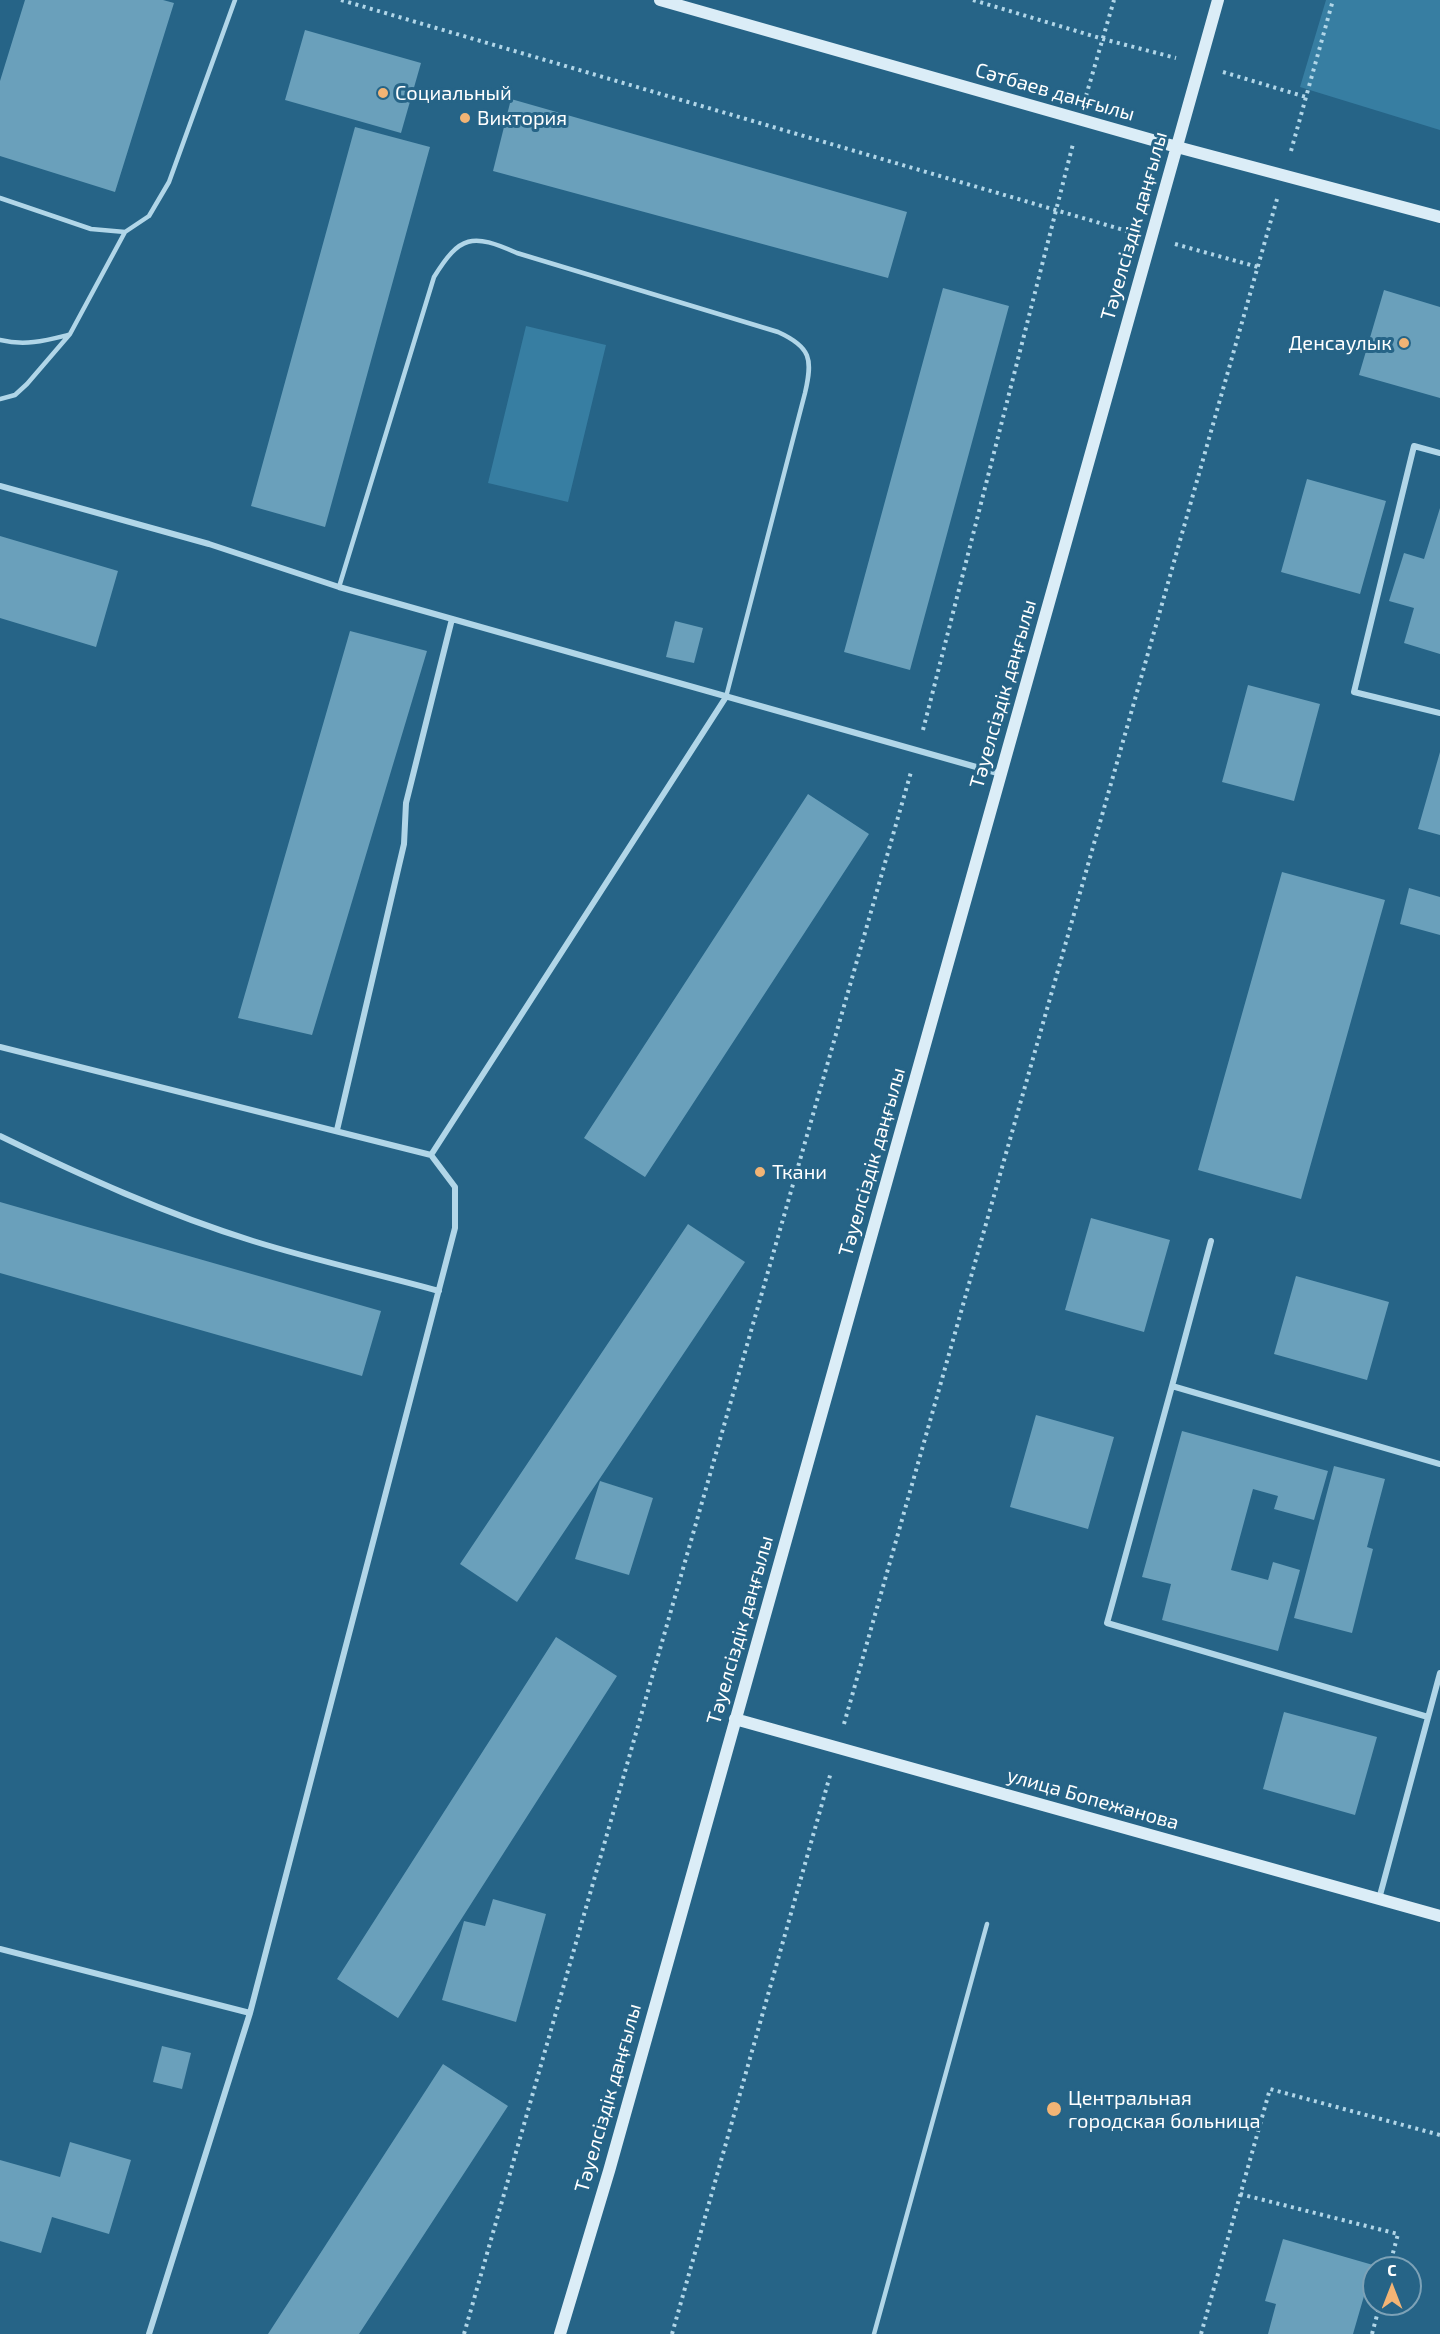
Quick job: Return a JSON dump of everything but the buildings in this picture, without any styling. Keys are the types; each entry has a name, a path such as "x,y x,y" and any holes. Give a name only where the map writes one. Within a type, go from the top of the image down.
{"street":[{"name":"Сәтбаев даңғылы","path":"660,0 1177,147 1440,217"},
{"name":"Тәуелсіздік даңғылы","path":"560,2334 609,2171 1218,0"},
{"path":"1440,453 1414,447 1354,692 1440,713"},
{"path":"0,486 208,544 339,587 452,620 1001,774"},
{"path":"337,1130 404,843 406,803 452,620"},
{"path":"431,1155 726,697"},
{"path":"0,1047 431,1155 455,1187 455,1228 250,2013 149,2334"},
{"path":"0,1136 78,1173 253,1241 439,1291"},
{"path":"1211,1241 1107,1623 1428,1717"},
{"path":"1172,1386 1440,1464"},
{"path":"1379,1899 1440,1673"},
{"name":"улица Бопежанова","path":"735,1719 1440,1916"},
{"path":"0,1949 250,2013"}],"lane":[{"path":"0,399 15,395 27,384 70,334 125,232 149,216 169,182 235,0"},
{"path":"0,198 91,229 125,232"},
{"path":"339,587 434,277 446,257 457,246 472,240 493,242 517,253 778,332 795,340 807,354 810,371 805,393 726,697"},
{"path":"0,340 14,343 37,343 70,334"},
{"path":"874,2334 987,1924"}],"path":[{"path":"341,0 1056,211 1258,267"},
{"path":"973,0 1103,39 1200,64 1306,97"},
{"path":"464,2334 917,751 1079,119 1114,0"},
{"path":"672,2334 1333,0"},
{"path":"1201,2334 1270,2089 1440,2135"},
{"path":"1240,2194 1398,2234 1392,2256"},
{"path":"1372,2334 1377,2316"}],"shaded area":[{"path":"1326,0 1440,0 1440,130 1300,87"},
{"path":"526,326 606,345 568,502 488,483"}],"place":[{"name":"Социальный","path":"383,93"},
{"name":"Виктория","path":"465,118"},
{"name":"Денсаулык","path":"1404,343"},
{"name":"Ткани","path":"760,1172"},
{"name":"Центральная городская больница","path":"1054,2109"}]}
